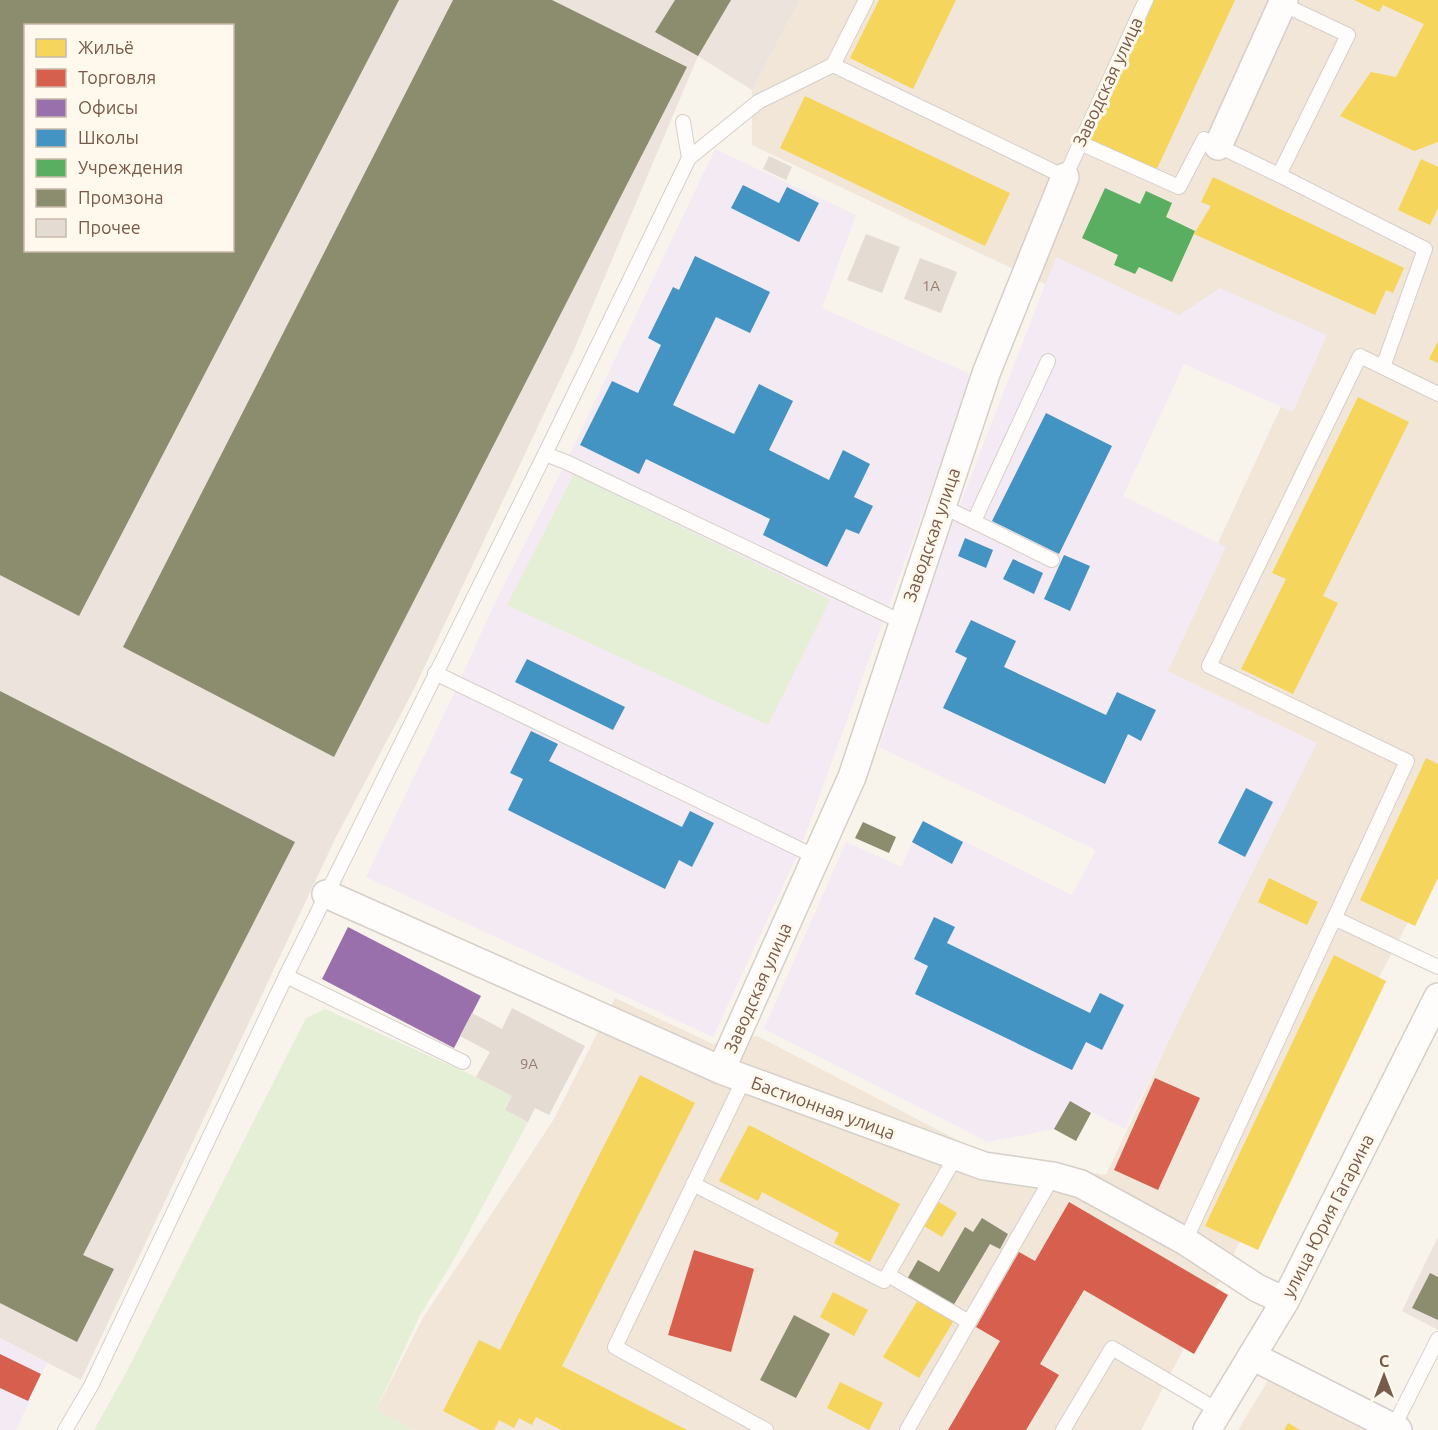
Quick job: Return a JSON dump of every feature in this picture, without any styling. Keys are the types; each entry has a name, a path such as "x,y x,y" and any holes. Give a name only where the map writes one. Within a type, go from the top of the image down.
{"street":[{"path":"1218,146 1283,2"},
{"name":"Заводская улица","path":"733,1075 816,856 852,777 987,371 1065,177"},
{"name":"Бастионная улица","path":"326,894 733,1075 984,1166 1053,1176 1081,1184 1185,1241 1257,1288 1285,1301"},
{"name":"улица Юрия Гагарина","path":"1213,1420 1285,1301 1438,997"},
{"path":"1252,1356 1394,1429"}],"lane":[{"path":"65,1430 91,1386 286,976 689,158 758,102 833,65 866,0"},
{"name":"Заводская улица","path":"1065,177 1146,0"},
{"path":"1279,175 1348,35 1283,2"},
{"path":"833,65 1065,177"},
{"path":"683,123 689,158"},
{"path":"1080,143 1179,188 1204,140 1425,249 1383,368"},
{"path":"1185,1241 1336,919 1407,761 1209,666 1360,356 1438,394"},
{"path":"974,521 1048,361"},
{"path":"545,454 902,622"},
{"path":"942,506 1052,560"},
{"path":"435,673 816,856"},
{"path":"1336,919 1438,967"},
{"path":"286,976 463,1062"},
{"path":"733,1075 693,1184 615,1347 766,1430"},
{"path":"693,1184 884,1281 956,1156"},
{"path":"907,1430 1053,1176"},
{"path":"888,1275 969,1322"},
{"path":"1394,1429 1438,1339"},
{"path":"1063,1430 1112,1348 1213,1420"}],"shaded area":[{"path":"0,0 800,0 752,90 698,56 573,352 412,693 335,839 81,1380 0,1338"},
{"path":"800,0 1438,0 1438,865 1141,1430 414,1430 376,1410 423,1318 554,1119 615,998 713,1044 757,1036 986,1155 1106,1175 1305,750 1157,675 1285,398 752,145 752,90"},
{"path":"715,149 856,215 822,308 970,374 941,462 800,849 713,1037 366,877 493,607 566,462"},
{"path":"1056,257 1179,315 1220,288 1327,335 1293,412 1184,364 1123,496 1226,547 1168,671 1317,743 1125,1129 1070,1101 1054,1129 988,1142 764,1029 846,842 901,867 923,821 1072,895 1096,850 879,747 939,559"},
{"path":"1438,1237 1438,1330 1402,1311"},
{"path":"0,1338 47,1363 16,1430 0,1430"},
{"path":"1269,1379 1368,1430 1238,1430"}],"green space":[{"path":"574,474 830,600 768,725 507,605"},
{"path":"325,1009 476,1077 512,1096 505,1110 528,1122 452,1263 419,1317 376,1410 414,1430 94,1430 127,1371 306,1018"}],"building: Жильё":[{"path":"879,0 956,0 913,89 850,58"},
{"path":"1152,0 1235,0 1155,173 1087,142"},
{"path":"1354,0 1438,0 1438,142 1414,151 1340,116 1371,72 1396,77 1424,24 1383,5 1379,12"},
{"path":"805,96 1010,193 985,246 780,148"},
{"path":"1421,159 1438,167 1438,208 1430,225 1398,210"},
{"path":"1213,177 1404,268 1393,293 1386,290 1375,315 1194,234 1211,206 1201,202"},
{"path":"1438,341 1438,363 1429,359"},
{"path":"1358,397 1409,422 1323,596 1338,603 1293,694 1241,669 1286,579 1272,573"},
{"path":"1426,758 1438,764 1438,878 1415,926 1360,900"},
{"path":"1269,878 1318,902 1307,925 1258,902"},
{"path":"1334,955 1386,981 1258,1250 1205,1226"},
{"path":"640,1075 695,1103 562,1366 687,1430 561,1430 536,1417 532,1425 519,1418 514,1428 499,1420 494,1430 480,1430 443,1411 479,1340 500,1350"},
{"path":"749,1125 900,1204 870,1262 834,1243 839,1233 762,1192 758,1201 719,1181"},
{"path":"939,1202 957,1213 942,1237 924,1226"},
{"path":"833,1292 868,1310 854,1336 820,1317"},
{"path":"918,1300 953,1322 919,1378 883,1357"},
{"path":"840,1382 883,1403 869,1430 827,1408"},
{"path":"1288,1423 1300,1430 1284,1430"}],"building: Торговля":[{"path":"1155,1078 1200,1098 1158,1190 1114,1170"},
{"path":"1069,1202 1228,1295 1194,1354 1084,1290 1040,1364 1059,1375 1026,1430 948,1430 1000,1341 976,1327 1019,1252 1035,1261"},
{"path":"694,1250 754,1269 731,1352 668,1335"},
{"path":"0,1354 41,1374 28,1401 0,1388"}],"building: Офисы":[{"path":"348,927 481,996 454,1048 322,979"}],"building: Школы":[{"path":"743,185 779,203 787,187 819,203 799,242 731,208"},
{"path":"695,256 770,292 750,333 716,317 673,405 734,434 759,384 793,401 769,450 829,480 843,450 870,464 854,497 873,506 859,534 846,529 827,567 763,535 770,519 646,459 639,474 580,445 612,381 638,393 661,345 648,338 673,287 679,290"},
{"path":"1046,413 1112,446 1059,554 992,521"},
{"path":"965,538 993,550 986,568 958,556"},
{"path":"1064,555 1090,566 1070,611 1044,599"},
{"path":"1013,559 1043,573 1034,594 1003,579"},
{"path":"971,620 1016,641 1004,667 1106,715 1117,692 1156,710 1141,741 1128,734 1105,784 943,708 967,658 955,652"},
{"path":"527,659 625,707 613,730 515,682"},
{"path":"531,731 558,744 549,761 682,827 690,811 714,823 692,867 679,860 665,889 508,810 523,779 510,773"},
{"path":"1246,788 1273,802 1245,857 1218,843"},
{"path":"923,821 963,842 952,864 912,842"},
{"path":"934,917 955,927 947,943 1090,1013 1100,993 1124,1005 1102,1050 1086,1042 1072,1070 915,994 928,966 914,959"}],"building: Учреждения":[{"path":"1105,188 1140,204 1146,191 1172,203 1166,217 1195,231 1172,282 1139,267 1135,274 1114,265 1118,255 1082,238"}],"building: Промзона":[{"path":"0,0 399,0 79,616 0,575"},
{"path":"453,0 552,0 687,67 334,757 123,647"},
{"path":"675,0 731,0 698,56 655,32"},
{"path":"0,691 295,842 83,1255 114,1269 77,1342 0,1303"},
{"path":"863,822 896,837 889,853 855,838"},
{"path":"1070,1101 1091,1113 1076,1141 1054,1129"},
{"path":"982,1218 1008,1234 1000,1249 990,1244 953,1306 907,1279 918,1260 939,1272 965,1227 973,1232"},
{"path":"1430,1273 1438,1277 1438,1320 1412,1308"},
{"path":"794,1315 830,1334 796,1398 760,1380"}],"building: Прочее":[{"path":"769,156 792,167 786,180 763,169"},
{"path":"866,234 900,247 882,293 847,280"},
{"path":"920,258 957,272 941,313 904,299"},
{"path":"512,1008 585,1046 549,1115 535,1108 528,1122 505,1110 512,1096 476,1077 490,1052 460,1036 472,1013 502,1029"}]}
